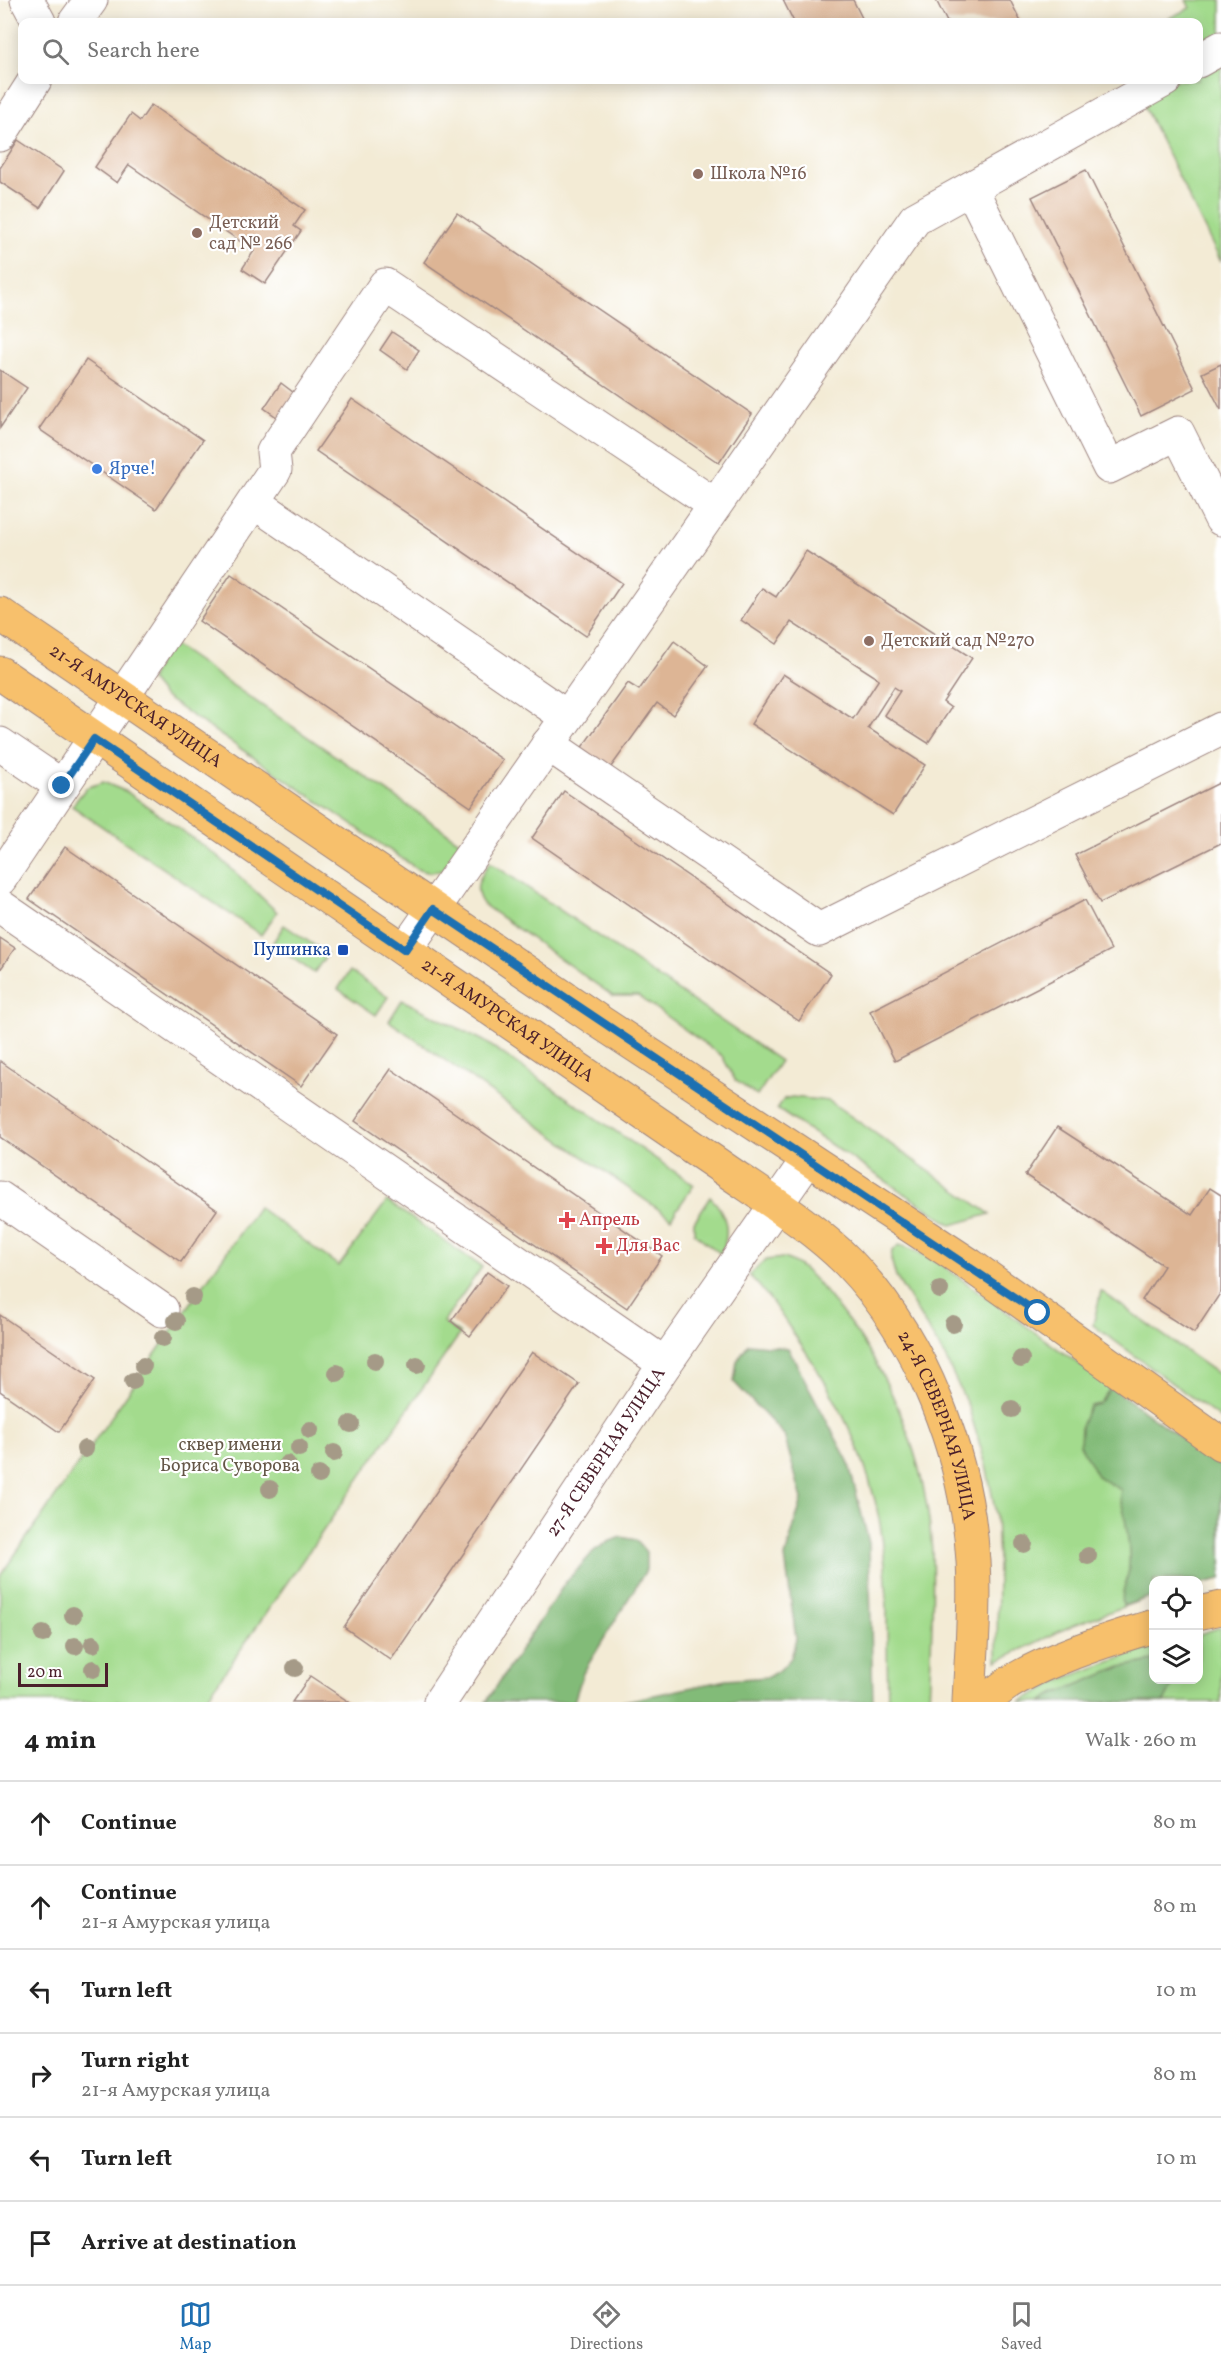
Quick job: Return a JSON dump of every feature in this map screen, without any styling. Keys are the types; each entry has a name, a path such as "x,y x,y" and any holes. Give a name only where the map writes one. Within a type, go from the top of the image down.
{"main road":[{"name":"21-Я АМУРСКАЯ УЛИЦА","path":"0,614 433,909 1009,1292 1221,1444"},
{"name":"21-Я АМУРСКАЯ УЛИЦА","path":"0,673 775,1206"},
{"name":"24-Я СЕВЕРНАЯ УЛИЦА","path":"775,1206 815,1233 846,1260 871,1287 896,1323 924,1376 946,1425 962,1482 970,1523 973,1563 969,1702"},
{"path":"1203,1612 1221,1608"},
{"path":"987,1702 993,1694 1010,1682 1076,1651 1149,1628"}],"street":[{"path":"27,0 37,18"},
{"path":"78,18 91,0"},
{"path":"1203,58 1221,48"},
{"path":"405,950 915,219 1158,84"},
{"path":"0,135 19,92"},
{"path":"971,188 1109,467 1178,433 1221,519"},
{"path":"0,879 275,470 273,453 385,285 715,505"},
{"path":"254,502 567,717"},
{"path":"548,744 819,930 1221,729"},
{"path":"0,744 62,786"},
{"path":"0,906 665,1364"},
{"name":"27-Я СЕВЕРНАЯ УЛИЦА","path":"440,1702 665,1364 808,1159"},
{"path":"0,1198 162,1310"}],"green space":[{"path":"1186,0 1221,0 1221,262 1133,84 1203,84 1203,18 1169,18 1190,8"},
{"path":"168,641 465,845 441,871 419,870 163,696 150,680"},
{"path":"103,782 127,792 219,857 277,912 261,935 72,806 86,788"},
{"path":"490,862 780,1061 757,1096 735,1080 722,1056 638,996 613,996 484,905 478,894 478,883"},
{"path":"284,925 327,954 314,973 272,944"},
{"path":"350,971 388,997 376,1015 338,989"},
{"path":"402,1000 484,1041 694,1185 671,1218 389,1021"},
{"path":"792,1097 829,1101 990,1214 952,1225 777,1109 784,1099"},
{"path":"710,1197 716,1203 726,1224 726,1238 721,1254 694,1233 694,1222"},
{"name":"сквер имени Бориса Суворова","path":"387,1201 482,1267 443,1322 460,1334 204,1702 0,1702 0,1576 258,1207 339,1266"},
{"path":"899,1245 939,1263 1221,1467 1221,1579 1203,1583 1203,1576 1149,1576 1149,1597 1071,1626 997,1661 996,1514 986,1465 968,1406 944,1355 896,1277 891,1259 892,1251"},
{"path":"783,1258 799,1266 814,1279 859,1336 891,1393 915,1455 929,1519 932,1552 929,1702 888,1702 885,1568 875,1498 858,1449 837,1403 774,1305 749,1275 766,1260"},
{"path":"1101,1291 1221,1376 1221,1419 1093,1325"},
{"path":"748,1344 788,1348 848,1461 869,1543 873,1702 621,1702 726,1680 768,1677 781,1669 791,1658 796,1639 785,1557 802,1499 784,1435 734,1382 737,1361"},
{"path":"1111,1387 1221,1467 1221,1579 1203,1583 1203,1576 1149,1576 1149,1597 1123,1606 1129,1560 1125,1517 1120,1499 1121,1490 1097,1476 1080,1445 1081,1427 1087,1411 1091,1406 1099,1404"},
{"path":"621,1537 636,1540 646,1552 646,1570 583,1673 574,1702 486,1702 565,1583 595,1550"},
{"path":"1221,1627 1221,1702 1020,1702 1063,1679 1149,1647 1149,1684 1203,1684 1203,1633"},
{"path":"1149,1662 1149,1684 1173,1684 1164,1702 1042,1702 1050,1696 1121,1667"}],"building":[{"path":"783,0 853,0 862,18 792,18"},
{"path":"936,0 1010,0 1019,18 945,18"},
{"path":"151,105 305,210 294,226 301,231 265,284 242,269 254,251 129,165 117,183 95,167 131,114 140,121"},
{"path":"18,140 64,171 40,208 0,182 0,168"},
{"path":"1086,170 1195,389 1141,416 1032,197"},
{"path":"457,213 752,414 719,463 424,262"},
{"path":"392,332 419,350 407,369 380,350"},
{"path":"86,360 203,440 156,509 39,429"},
{"path":"1221,364 1221,410 1202,373"},
{"path":"0,370 27,388 0,428"},
{"path":"281,383 298,396 281,420 264,408"},
{"path":"352,399 622,583 586,636 316,451"},
{"path":"806,551 972,658 943,702 951,708 928,743 884,715 900,691 894,687 868,728 925,765 893,815 751,724 783,674 853,719 879,679 791,622 777,644 741,620 762,588 776,597"},
{"path":"231,574 503,760 471,807 199,621"},
{"path":"674,641 708,666 673,715 657,703 603,778 575,757 628,683 639,690"},
{"path":"1221,782 1221,843 1100,903 1075,855"},
{"path":"564,791 831,974 799,1021 532,838"},
{"path":"65,847 337,1034 301,1086 29,899"},
{"path":"1085,900 1111,950 895,1061 870,1011"},
{"path":"0,938 15,948 0,970"},
{"path":"0,1061 217,1210 181,1262 0,1137"},
{"path":"391,1069 662,1256 627,1308 355,1121"},
{"path":"1057,1127 1192,1215 1210,1188 1221,1195 1221,1292 1194,1333 1142,1300 1164,1266 1025,1175"},
{"path":"487,1272 507,1286 470,1336 451,1321"},
{"path":"0,1315 95,1380 59,1432 0,1391"},
{"path":"532,1352 579,1384 391,1660 344,1627"},
{"path":"310,1676 349,1702 292,1702"}],"place":[{"name":"Школа №16","path":"698,174"},
{"name":"Детский сад № 266","path":"197,233"},
{"name":"Ярче!","path":"97,469"},
{"name":"Детский сад №270","path":"869,641"},
{"name":"Пушинка","path":"343,950"},
{"name":"Апрель","path":"567,1220"},
{"name":"Для Вас","path":"604,1246"}],"route":[{"path":"62,786 94,739 405,950 433,909 709,1095 970,1265 1038,1313"}]}
